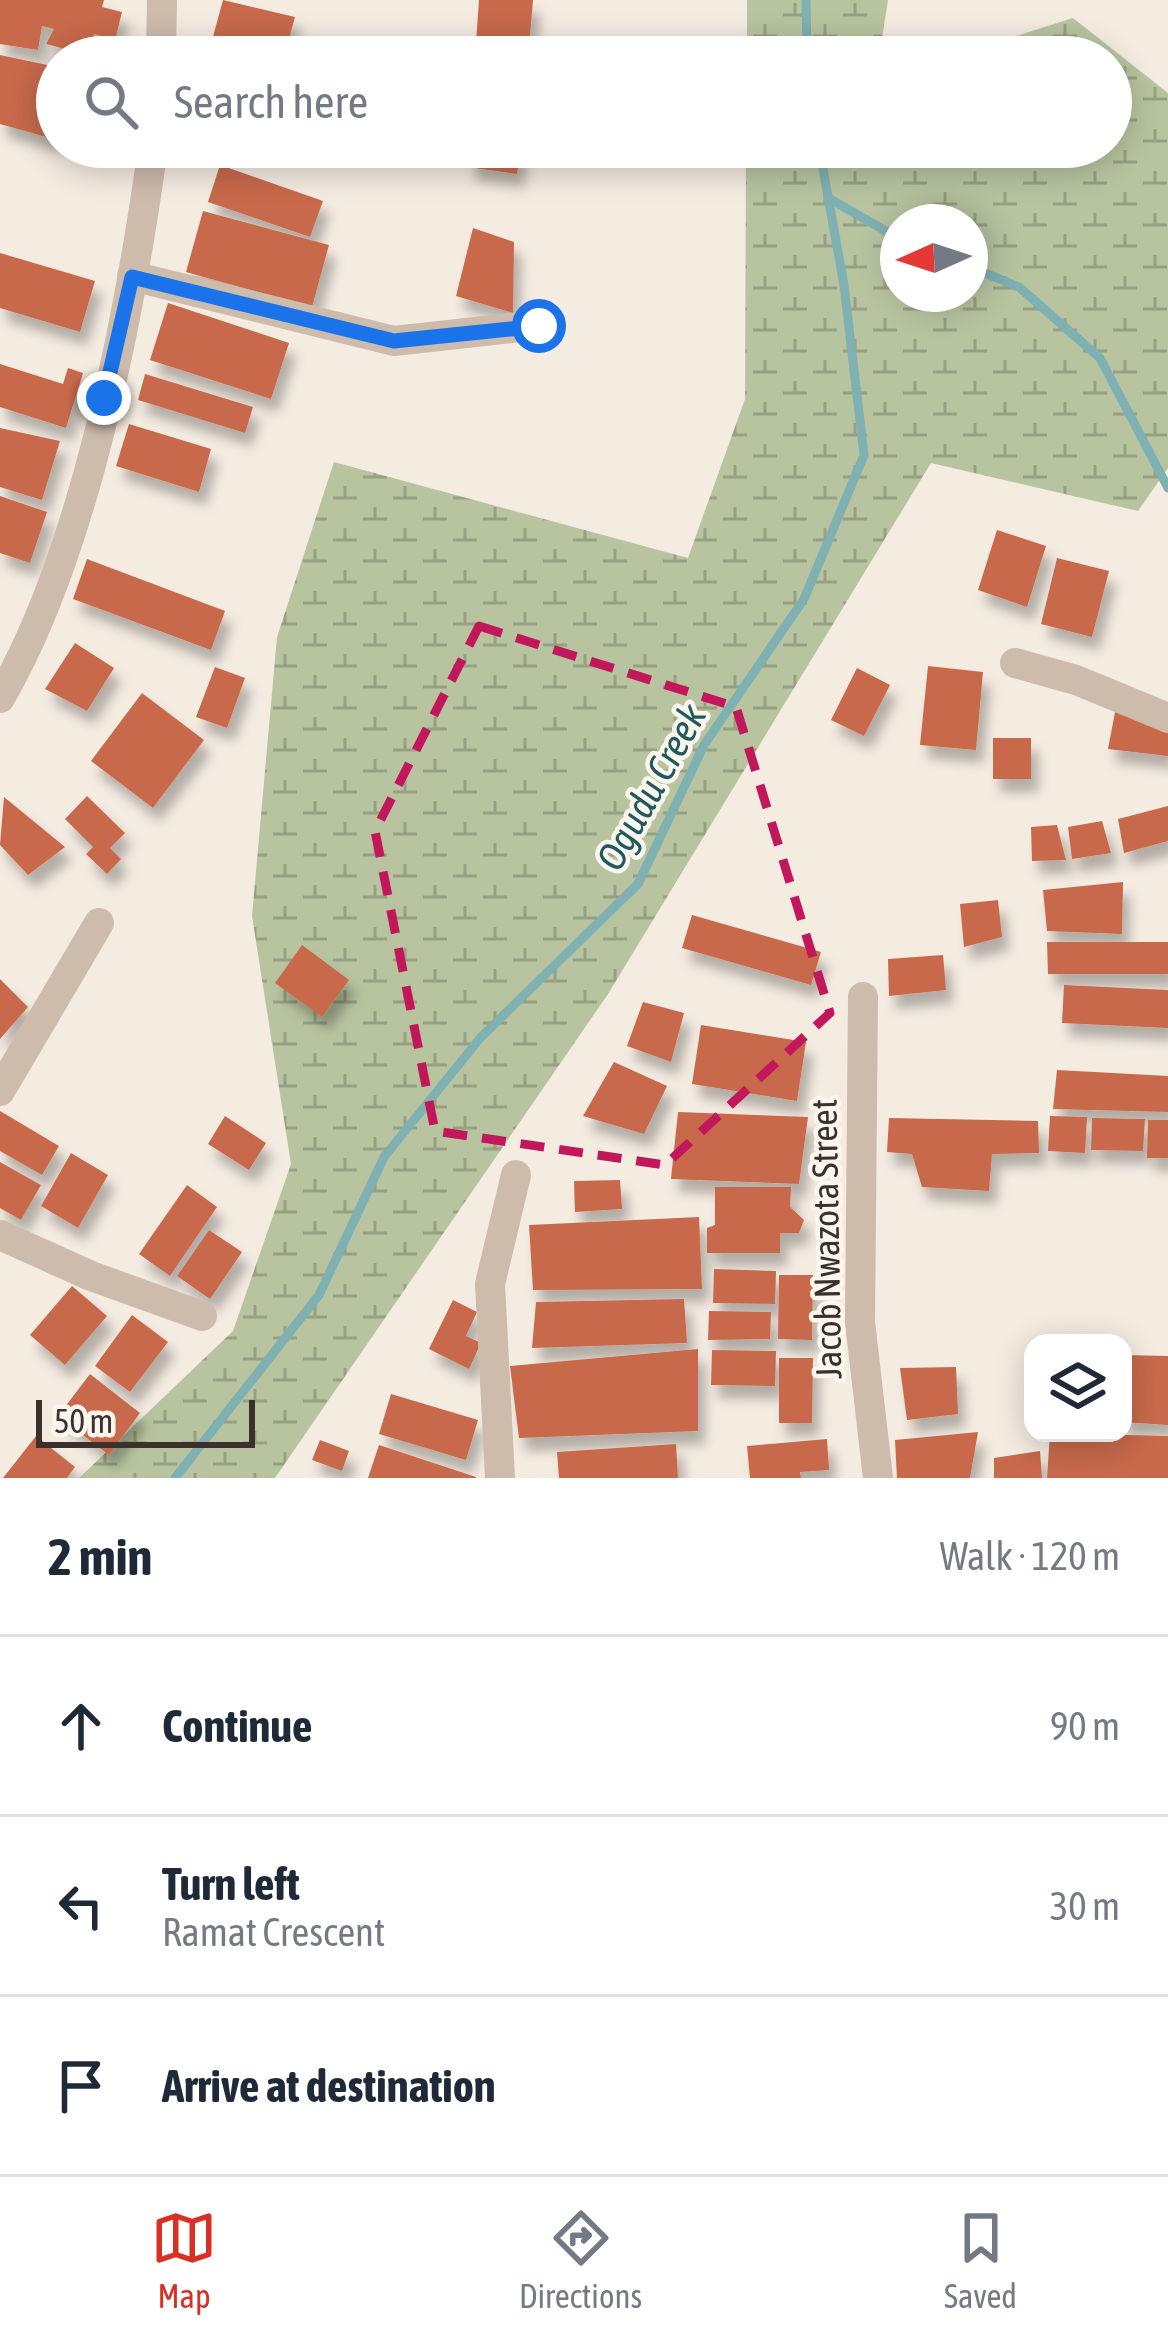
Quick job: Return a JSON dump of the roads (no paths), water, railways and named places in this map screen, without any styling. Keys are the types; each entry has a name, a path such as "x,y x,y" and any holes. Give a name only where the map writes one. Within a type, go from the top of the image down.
{"street":[{"path":"161,36 162,0"},
{"path":"0,698 50,588 78,506 132,277 150,168"},
{"path":"132,277 394,341 539,326"},
{"path":"1015,663 1076,680 1168,718"},
{"path":"0,1091 99,923"},
{"name":"Jacob Nwazota Street","path":"863,998 860,1322 878,1478"},
{"path":"500,1478 490,1284 516,1175"},
{"path":"0,1235 91,1276 202,1316"}],"waterway":[{"name":"Ogudu Creek","path":"806,0 807,36"},
{"name":"Ogudu Creek","path":"175,1478 319,1295 384,1157 481,1037 638,884 704,745 804,599 864,455 844,285 823,168"},
{"path":"830,199 880,228"},
{"path":"988,274 1019,287 1100,358 1168,488"}]}
